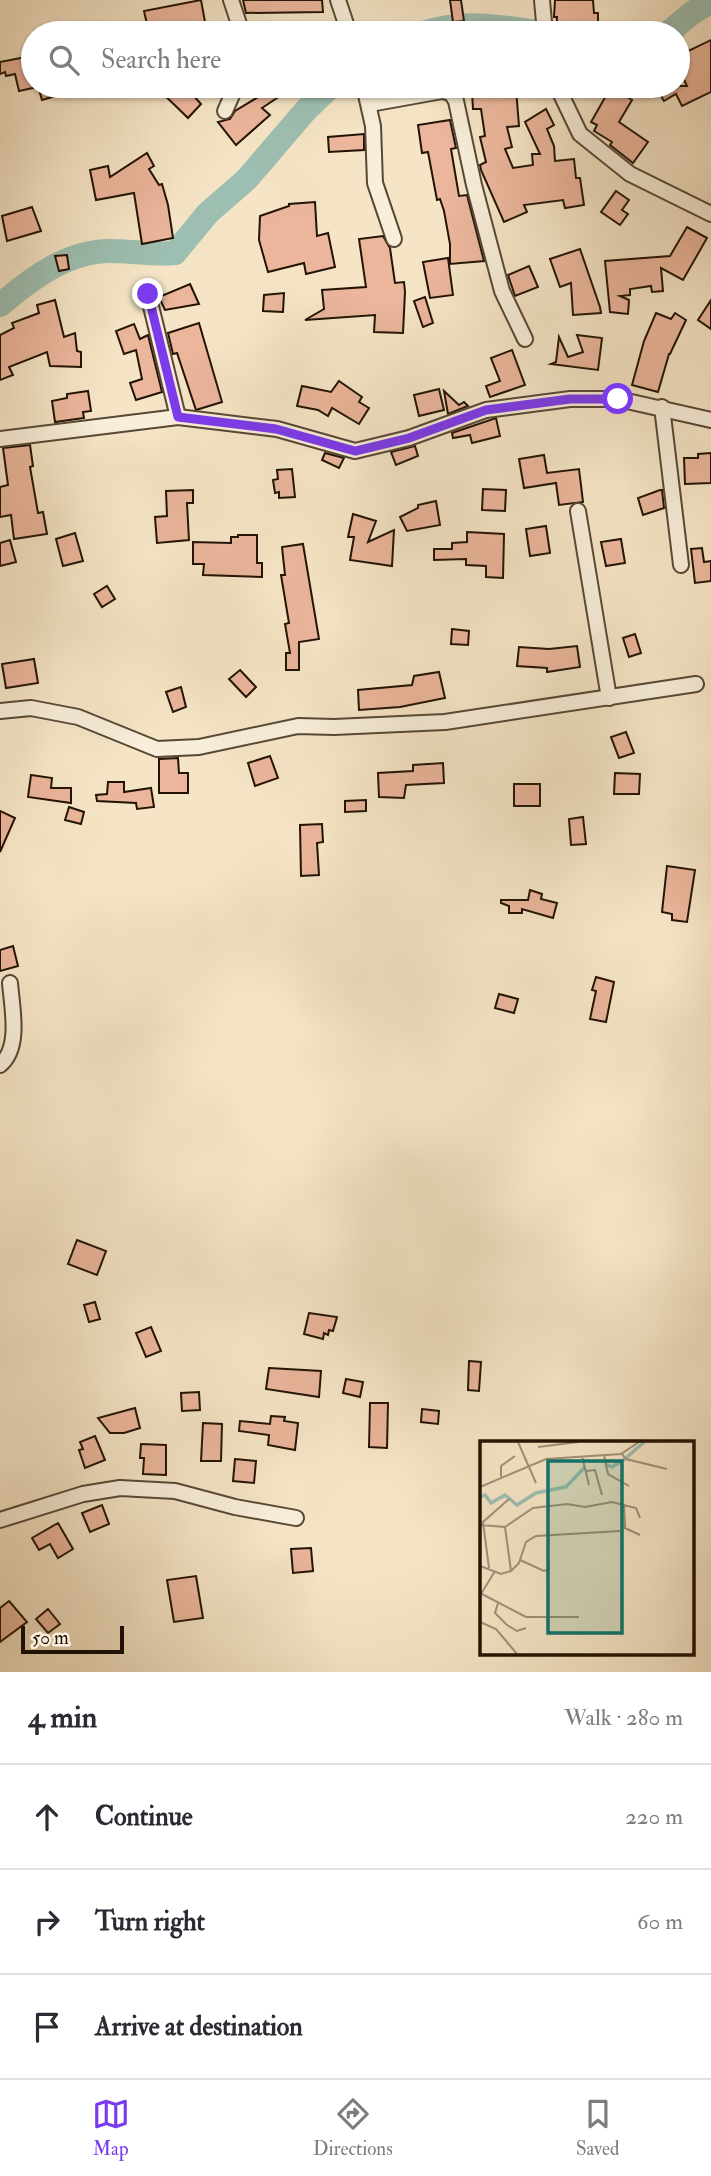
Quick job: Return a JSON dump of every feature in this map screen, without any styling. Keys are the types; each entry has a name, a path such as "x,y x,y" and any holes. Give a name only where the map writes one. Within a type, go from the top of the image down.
{"street":[{"path":"231,0 238,21"},
{"path":"338,0 345,21"},
{"path":"541,0 544,21"},
{"path":"225,111 231,98"},
{"path":"368,98 375,183 394,239"},
{"path":"370,104 401,98"},
{"path":"455,98 502,291 525,339"},
{"path":"563,98 580,134 630,174 711,214"},
{"path":"148,294 178,417"},
{"path":"0,439 178,417 276,429 355,451 409,438 486,410 570,399 618,399 711,420"},
{"path":"662,408 681,565"},
{"path":"578,511 609,698"},
{"path":"0,711 31,708 78,717 156,749 199,747 298,726 445,722 696,684"},
{"path":"0,1065 11,1051 13,1018 10,983"},
{"path":"0,1520 83,1493 120,1488 175,1490 235,1507 296,1518"}],"building":[{"path":"201,0 205,21 146,21 144,11"},
{"path":"243,0 322,0 323,12 246,13"},
{"path":"450,0 461,0 464,21 453,21"},
{"path":"555,0 593,0 598,21 557,21 557,17 554,17"},
{"path":"711,40 711,92 682,106 678,98 690,98 690,50"},
{"path":"21,58 21,91 15,74 0,74 0,62"},
{"path":"167,98 196,98 201,104 188,118"},
{"path":"256,98 277,98 262,108 270,115 236,145 218,122 230,119 235,111"},
{"path":"472,98 517,98 519,126 507,127 512,147 505,149 513,168 533,165 532,154 540,154 525,122 546,109 554,125 547,129 554,146 555,161 574,159 584,205 565,208 563,200 524,205 527,212 504,222 481,170 480,165 486,162 480,137 485,136 481,109 473,109"},
{"path":"605,98 629,98 632,100 619,122 648,142 633,163 610,145 612,142 594,131 597,125 591,122"},
{"path":"450,120 456,148 451,149 459,196 467,195 484,261 450,264 450,244 444,211 440,199 437,200 428,152 422,153 418,125"},
{"path":"364,134 364,150 329,152 328,137"},
{"path":"147,153 154,166 149,169 159,185 162,184 173,238 142,244 134,193 96,200 90,170 108,166 110,177"},
{"path":"616,191 629,200 622,210 628,214 620,225 601,212"},
{"path":"315,202 317,236 328,233 335,267 306,274 304,263 268,272 259,240 260,216 289,204"},
{"path":"32,207 41,231 7,241 2,216"},
{"path":"687,227 707,238 683,280 661,268 663,291 652,292 651,286 630,289 630,295 620,296 629,300 628,314 610,312 605,261 670,256"},
{"path":"383,236 390,248 395,283 404,282 403,333 374,332 375,315 305,320 324,309 322,290 366,287 359,239"},
{"path":"580,249 601,313 573,315 571,283 560,287 550,259"},
{"path":"67,255 69,269 59,271 55,256"},
{"path":"448,258 453,295 430,298 423,262"},
{"path":"529,266 538,287 515,296 508,275"},
{"path":"190,284 199,304 165,310 159,297"},
{"path":"284,293 283,312 263,311 264,295"},
{"path":"425,297 433,323 423,327 414,301"},
{"path":"55,300 64,337 75,333 77,351 81,352 81,367 50,366 47,352 9,367 13,375 0,380 0,335 14,328 12,323 39,313 37,305"},
{"path":"711,300 711,329 698,320"},
{"path":"656,313 671,319 675,313 686,320 669,354 658,392 632,385 644,341"},
{"path":"199,323 222,402 196,410 177,353 173,354 168,333"},
{"path":"134,324 140,339 148,335 162,392 136,400 130,383 142,379 136,350 124,354 116,331"},
{"path":"577,335 602,338 598,370 551,364 556,362 559,337 568,357 583,352"},
{"path":"512,350 525,385 490,397 486,386 500,381 491,358"},
{"path":"339,381 362,397 359,402 369,408 359,424 332,408 328,416 318,410 297,406 302,386 331,392"},
{"path":"439,389 444,410 419,416 414,395"},
{"path":"88,391 91,411 83,412 84,418 55,422 52,401 67,398 67,394"},
{"path":"444,391 459,405 464,402 468,406 448,414"},
{"path":"496,418 500,436 472,443 470,435 453,438 452,433"},
{"path":"30,445 33,466 30,467 38,513 43,512 47,534 14,539 11,515 0,517 0,487 8,485 3,448"},
{"path":"415,446 418,456 396,465 391,452"},
{"path":"325,453 344,458 339,468 322,460"},
{"path":"711,453 711,483 685,484 684,458 698,458 698,454"},
{"path":"544,455 547,473 579,469 583,502 559,505 556,483 524,488 519,459"},
{"path":"292,469 295,497 279,498 279,492 275,493 273,480 278,479 277,470"},
{"path":"483,489 506,490 505,511 482,510"},
{"path":"193,490 193,503 187,503 189,540 157,543 155,517 167,516 166,491"},
{"path":"660,490 664,508 643,515 638,498"},
{"path":"436,501 440,525 407,531 400,517 418,508 418,505"},
{"path":"353,514 376,521 368,542 394,530 392,566 350,560 354,537 348,537"},
{"path":"546,526 550,553 530,556 526,529"},
{"path":"467,532 504,534 503,578 486,577 486,566 466,565 466,559 434,560 434,549 452,549 452,543 467,542"},
{"path":"75,533 83,561 63,566 56,539"},
{"path":"257,535 257,563 262,563 262,577 203,575 204,564 193,564 193,542 231,543 231,537"},
{"path":"621,539 625,563 606,566 601,542"},
{"path":"10,540 16,562 0,566 0,543"},
{"path":"303,544 319,639 299,642 299,670 286,670 286,653 290,653 285,624 289,623 281,575 285,575 282,547"},
{"path":"702,548 704,562 711,561 711,581 695,583 691,549"},
{"path":"107,586 115,599 102,607 94,594"},
{"path":"452,629 469,631 468,645 451,644"},
{"path":"635,634 641,653 629,657 623,638"},
{"path":"577,646 580,667 547,672 547,668 517,666 519,647 549,649"},
{"path":"34,659 38,683 6,688 2,664"},
{"path":"240,670 256,687 246,697 229,679"},
{"path":"439,672 445,698 400,707 359,710 358,690 412,685 414,676"},
{"path":"181,687 186,707 173,712 166,692"},
{"path":"626,732 634,753 619,758 611,737"},
{"path":"270,756 278,778 255,786 248,763"},
{"path":"178,758 179,773 188,773 188,793 159,793 159,759"},
{"path":"443,763 444,783 406,785 404,798 379,797 378,773 413,771 413,765"},
{"path":"615,773 640,774 639,794 614,794"},
{"path":"31,775 52,778 51,788 71,788 71,803 28,797"},
{"path":"108,782 124,782 124,792 151,788 154,807 137,809 136,803 97,801 96,795 107,794"},
{"path":"514,784 540,784 540,806 514,806"},
{"path":"366,800 366,811 345,812 345,801"},
{"path":"69,807 84,812 81,824 65,820"},
{"path":"0,811 15,818 0,852"},
{"path":"583,817 586,844 571,845 569,819"},
{"path":"322,824 323,842 317,843 319,875 301,876 300,825"},
{"path":"667,866 695,870 687,922 672,920 672,914 662,912"},
{"path":"530,890 542,894 541,899 557,903 553,918 522,909 522,913 509,913 509,906 501,903 501,900 528,900"},
{"path":"13,946 18,966 0,971 0,950"},
{"path":"596,977 614,982 606,1022 590,1019 596,991 592,990"},
{"path":"499,994 518,999 514,1013 495,1008"},
{"path":"77,1240 106,1251 97,1275 68,1264"},
{"path":"95,1302 100,1319 89,1322 84,1305"},
{"path":"309,1313 337,1317 333,1331 329,1330 328,1335 324,1333 323,1339 304,1334"},
{"path":"151,1327 161,1351 146,1357 136,1333"},
{"path":"469,1361 481,1362 479,1391 468,1390"},
{"path":"269,1368 321,1371 319,1397 266,1389"},
{"path":"346,1379 363,1382 360,1397 343,1393"},
{"path":"199,1392 200,1410 182,1411 181,1393"},
{"path":"370,1403 388,1403 387,1448 369,1447"},
{"path":"135,1408 140,1428 124,1433 110,1433 98,1418"},
{"path":"422,1409 439,1411 438,1424 421,1422"},
{"path":"271,1416 285,1417 284,1421 298,1423 295,1450 268,1445 269,1435 239,1431 240,1421 270,1424"},
{"path":"203,1423 222,1424 221,1461 201,1461"},
{"path":"95,1436 105,1460 85,1468 79,1450 83,1449 80,1442"},
{"path":"141,1444 166,1445 166,1475 143,1474"},
{"path":"235,1459 256,1461 254,1483 233,1481"},
{"path":"102,1505 109,1524 90,1532 82,1513"},
{"path":"58,1523 73,1549 58,1558 50,1544 39,1550 32,1538"},
{"path":"311,1548 313,1571 293,1573 291,1549"},
{"path":"196,1576 203,1618 174,1622 167,1580"},
{"path":"9,1601 27,1622 0,1642 0,1608"},
{"path":"48,1609 60,1624 48,1633 36,1619"}],"waterway":[{"path":"682,21 711,1"},
{"path":"0,305 37,276 79,256 110,251 175,253 208,213 247,179 318,98"}],"route":[{"path":"148,294 178,417 276,429 355,451 409,438 486,410 570,399 618,399"}]}
